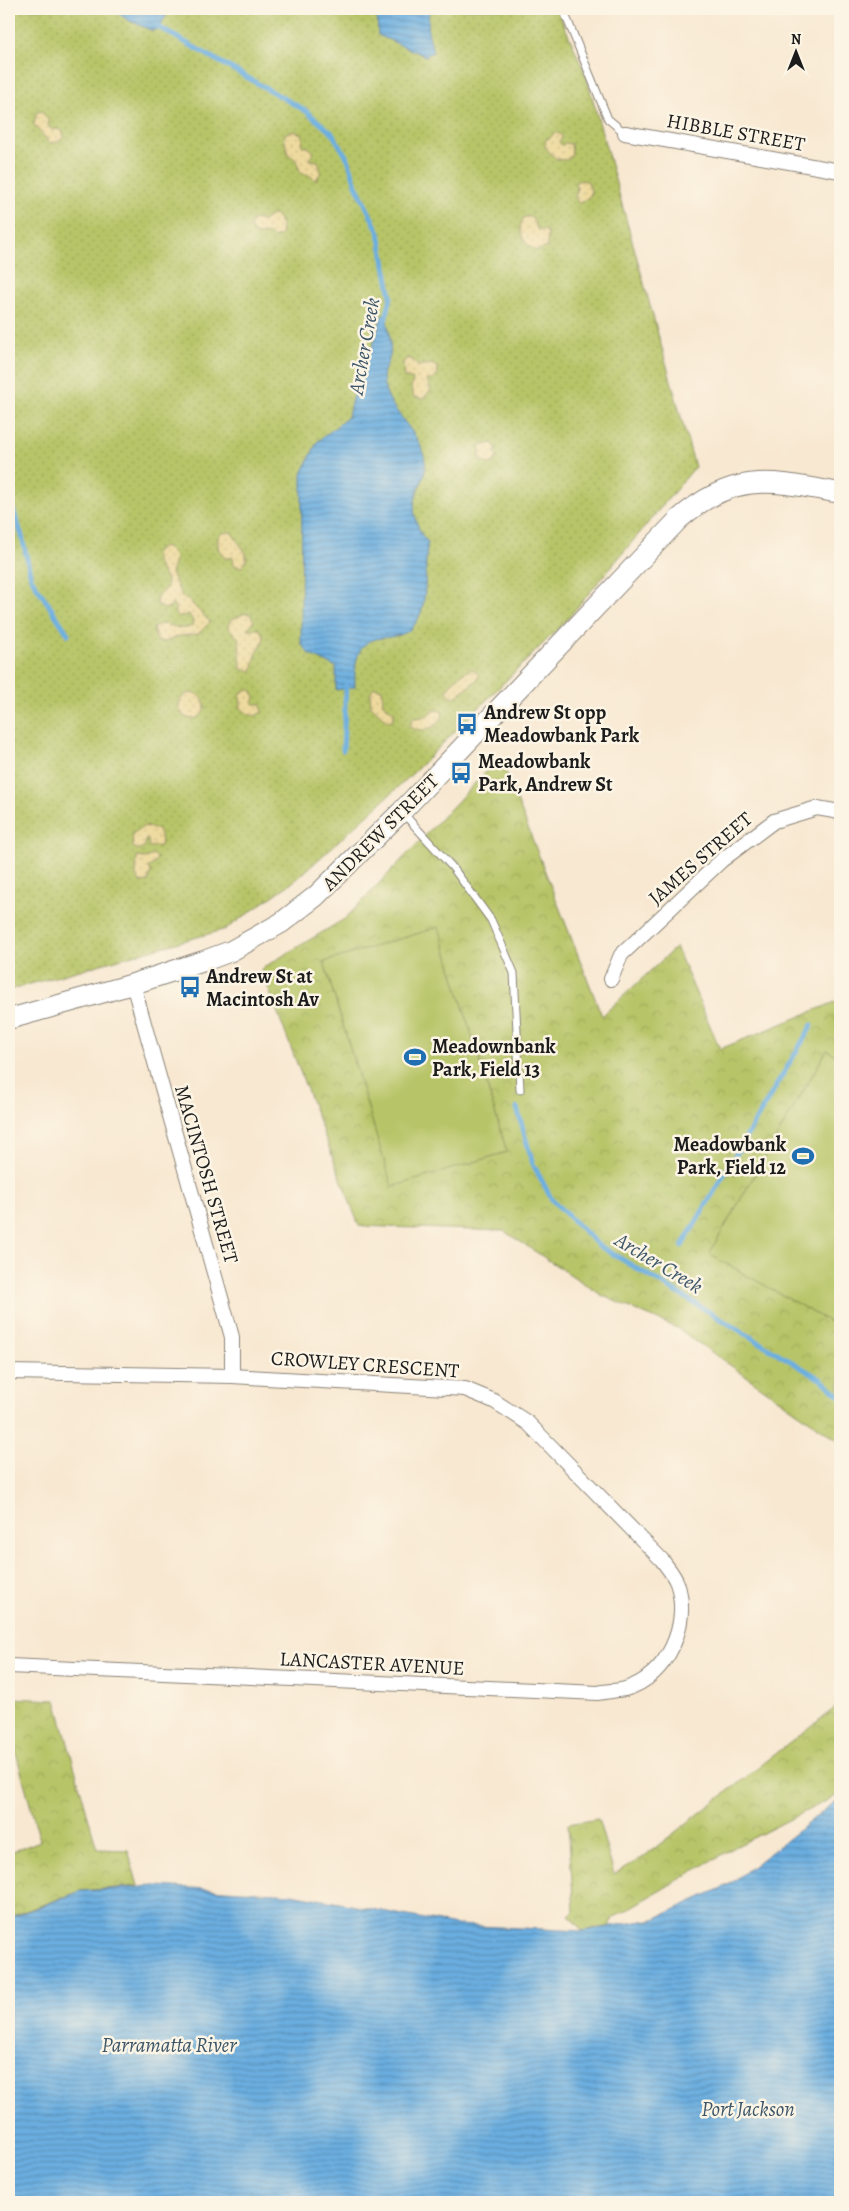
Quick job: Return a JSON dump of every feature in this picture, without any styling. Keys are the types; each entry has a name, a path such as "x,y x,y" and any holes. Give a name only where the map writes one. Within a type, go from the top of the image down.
{"main road":[{"name":"ANDREW STREET","path":"9,1019 134,984 231,951 281,923 316,896 402,812 679,519 696,505 730,488 752,482 775,482 840,492"}],"street":[{"name":"HIBBLE STREET","path":"625,132 840,171"},
{"name":"JAMES STREET","path":"611,979 621,955 722,860 774,821 817,808 840,812"},
{"name":"MACINTOSH STREET","path":"134,984 232,1337 232,1376"},
{"name":"CROWLEY CRESCENT","path":"9,1372 232,1376 465,1389 494,1401 528,1423 662,1560 676,1582 682,1606"},
{"name":"LANCASTER AVENUE","path":"9,1666 598,1693 626,1688 650,1675 668,1655 680,1630 682,1606"}],"lane":[{"path":"563,9 608,119 625,132"},
{"path":"402,812 453,868 491,920 514,973 520,1090"}],"green space":[{"path":"9,9 557,9 586,75 695,467 565,622 406,780 297,879 226,929 9,990"},
{"path":"500,757 602,1016 676,947 720,1049 840,1000 840,1442 677,1328 603,1296 504,1231 359,1226 261,969 346,918"},
{"name":"Meadownbank Park, Field 13","path":"439,927 507,1152 392,1187 324,962"},
{"name":"Meadowbank Park, Field 12","path":"827,1050 840,1058 840,1316 835,1325 709,1254"},
{"path":"9,1698 56,1700 97,1849 128,1850 138,1886 81,1891 9,1917 9,1853 40,1841 9,1727"},
{"path":"840,1704 840,1794 735,1847 613,1918 610,1927 583,1931 569,1916 574,1911 568,1824 598,1819 614,1874 642,1858"}],"sand":[{"path":"41,111 49,121 48,125 52,130 63,131 64,137 58,142 50,143 34,125 36,113"},
{"path":"295,131 303,135 302,146 307,146 314,152 309,160 318,161 321,172 316,180 307,174 301,174 296,160 288,154 284,137 286,133"},
{"path":"555,132 561,135 562,138 559,142 562,146 565,143 571,144 572,153 568,160 556,159 545,147 546,139 550,138"},
{"path":"583,180 588,182 591,191 590,196 579,204 575,197 577,191 575,182"},
{"path":"274,215 278,217 282,225 281,235 274,238 269,234 259,235 253,233 250,226 253,219 263,221 269,216"},
{"path":"528,216 532,218 538,230 545,230 548,233 547,247 536,251 522,237 521,223 523,218"},
{"path":"407,358 413,360 418,366 431,364 437,367 438,375 432,380 427,380 431,390 423,399 414,397 411,388 413,379 404,378 403,363"},
{"path":"492,443 497,449 495,452 497,457 493,463 487,464 480,458 480,446"},
{"path":"231,532 246,553 246,561 242,567 234,565 233,557 226,559 218,548 218,537 222,533"},
{"path":"165,546 174,555 175,561 171,573 182,597 188,600 210,622 198,634 179,636 165,642 157,641 153,628 162,624 187,628 192,626 193,621 189,614 179,617 175,614 175,606 172,604 170,608 164,609 157,604 156,597 166,588 167,581 155,558 159,549"},
{"path":"246,613 250,614 254,621 247,629 259,629 264,639 256,655 252,671 241,669 239,639 228,627 230,620"},
{"path":"474,669 479,676 477,680 455,697 449,695 447,691 454,680"},
{"path":"374,687 382,689 383,704 395,713 392,720 387,721 371,706 370,693"},
{"path":"245,690 251,690 255,697 253,704 261,704 262,712 255,716 248,714 241,708 240,694"},
{"path":"192,693 201,697 205,706 201,715 192,719 183,715 179,706 183,697"},
{"path":"434,710 441,711 443,714 439,722 431,728 421,730 411,728 410,725 413,718 425,717"},
{"path":"145,826 158,830 162,841 160,846 149,847 148,840 146,839 145,846 138,850 133,847 132,834"},
{"path":"154,855 157,858 155,863 148,868 151,871 148,882 141,883 136,876 137,857 145,858"}],"water":[{"path":"112,9 170,9 159,28 153,31 128,20"},
{"path":"411,9 429,9 428,31 433,52 425,56 378,35 377,15 406,15"},
{"path":"386,314 390,335 390,356 384,372 384,385 393,405 418,441 425,461 424,476 414,504 417,523 422,535 428,542 423,606 420,616 407,632 367,643 360,650 356,665 355,687 336,690 336,667 309,654 301,643 302,474 317,442 348,417 354,391 374,342 381,316"},
{"name":"Parramatta River","path":"840,1798 840,2202 9,2202 9,1918 81,1891 156,1886 292,1894 456,1925 583,1931 654,1919 730,1884"}],"waterway":[{"name":"Archer Creek","path":"155,25 306,111 332,133 348,159 356,185 379,233 391,297 385,321"},
{"path":"9,498 22,536 31,578 68,634"},
{"name":"Archer Creek","path":"343,750 346,682"},
{"path":"682,1246 812,1025"},
{"name":"Archer Creek","path":"517,1108 533,1164 552,1200 598,1245 822,1380 840,1396"}],"place":[{"name":"Andrew St opp Meadowbank Park","path":"467,724"},
{"name":"Meadowbank Park, Andrew St","path":"461,773"},
{"name":"Andrew St at Macintosh Av","path":"190,987"},
{"name":"Meadownbank Park, Field 13","path":"415,1057"},
{"name":"Meadowbank Park, Field 12","path":"803,1156"}],"water label":[{"name":"Port Jackson","path":"748,2109"}]}
